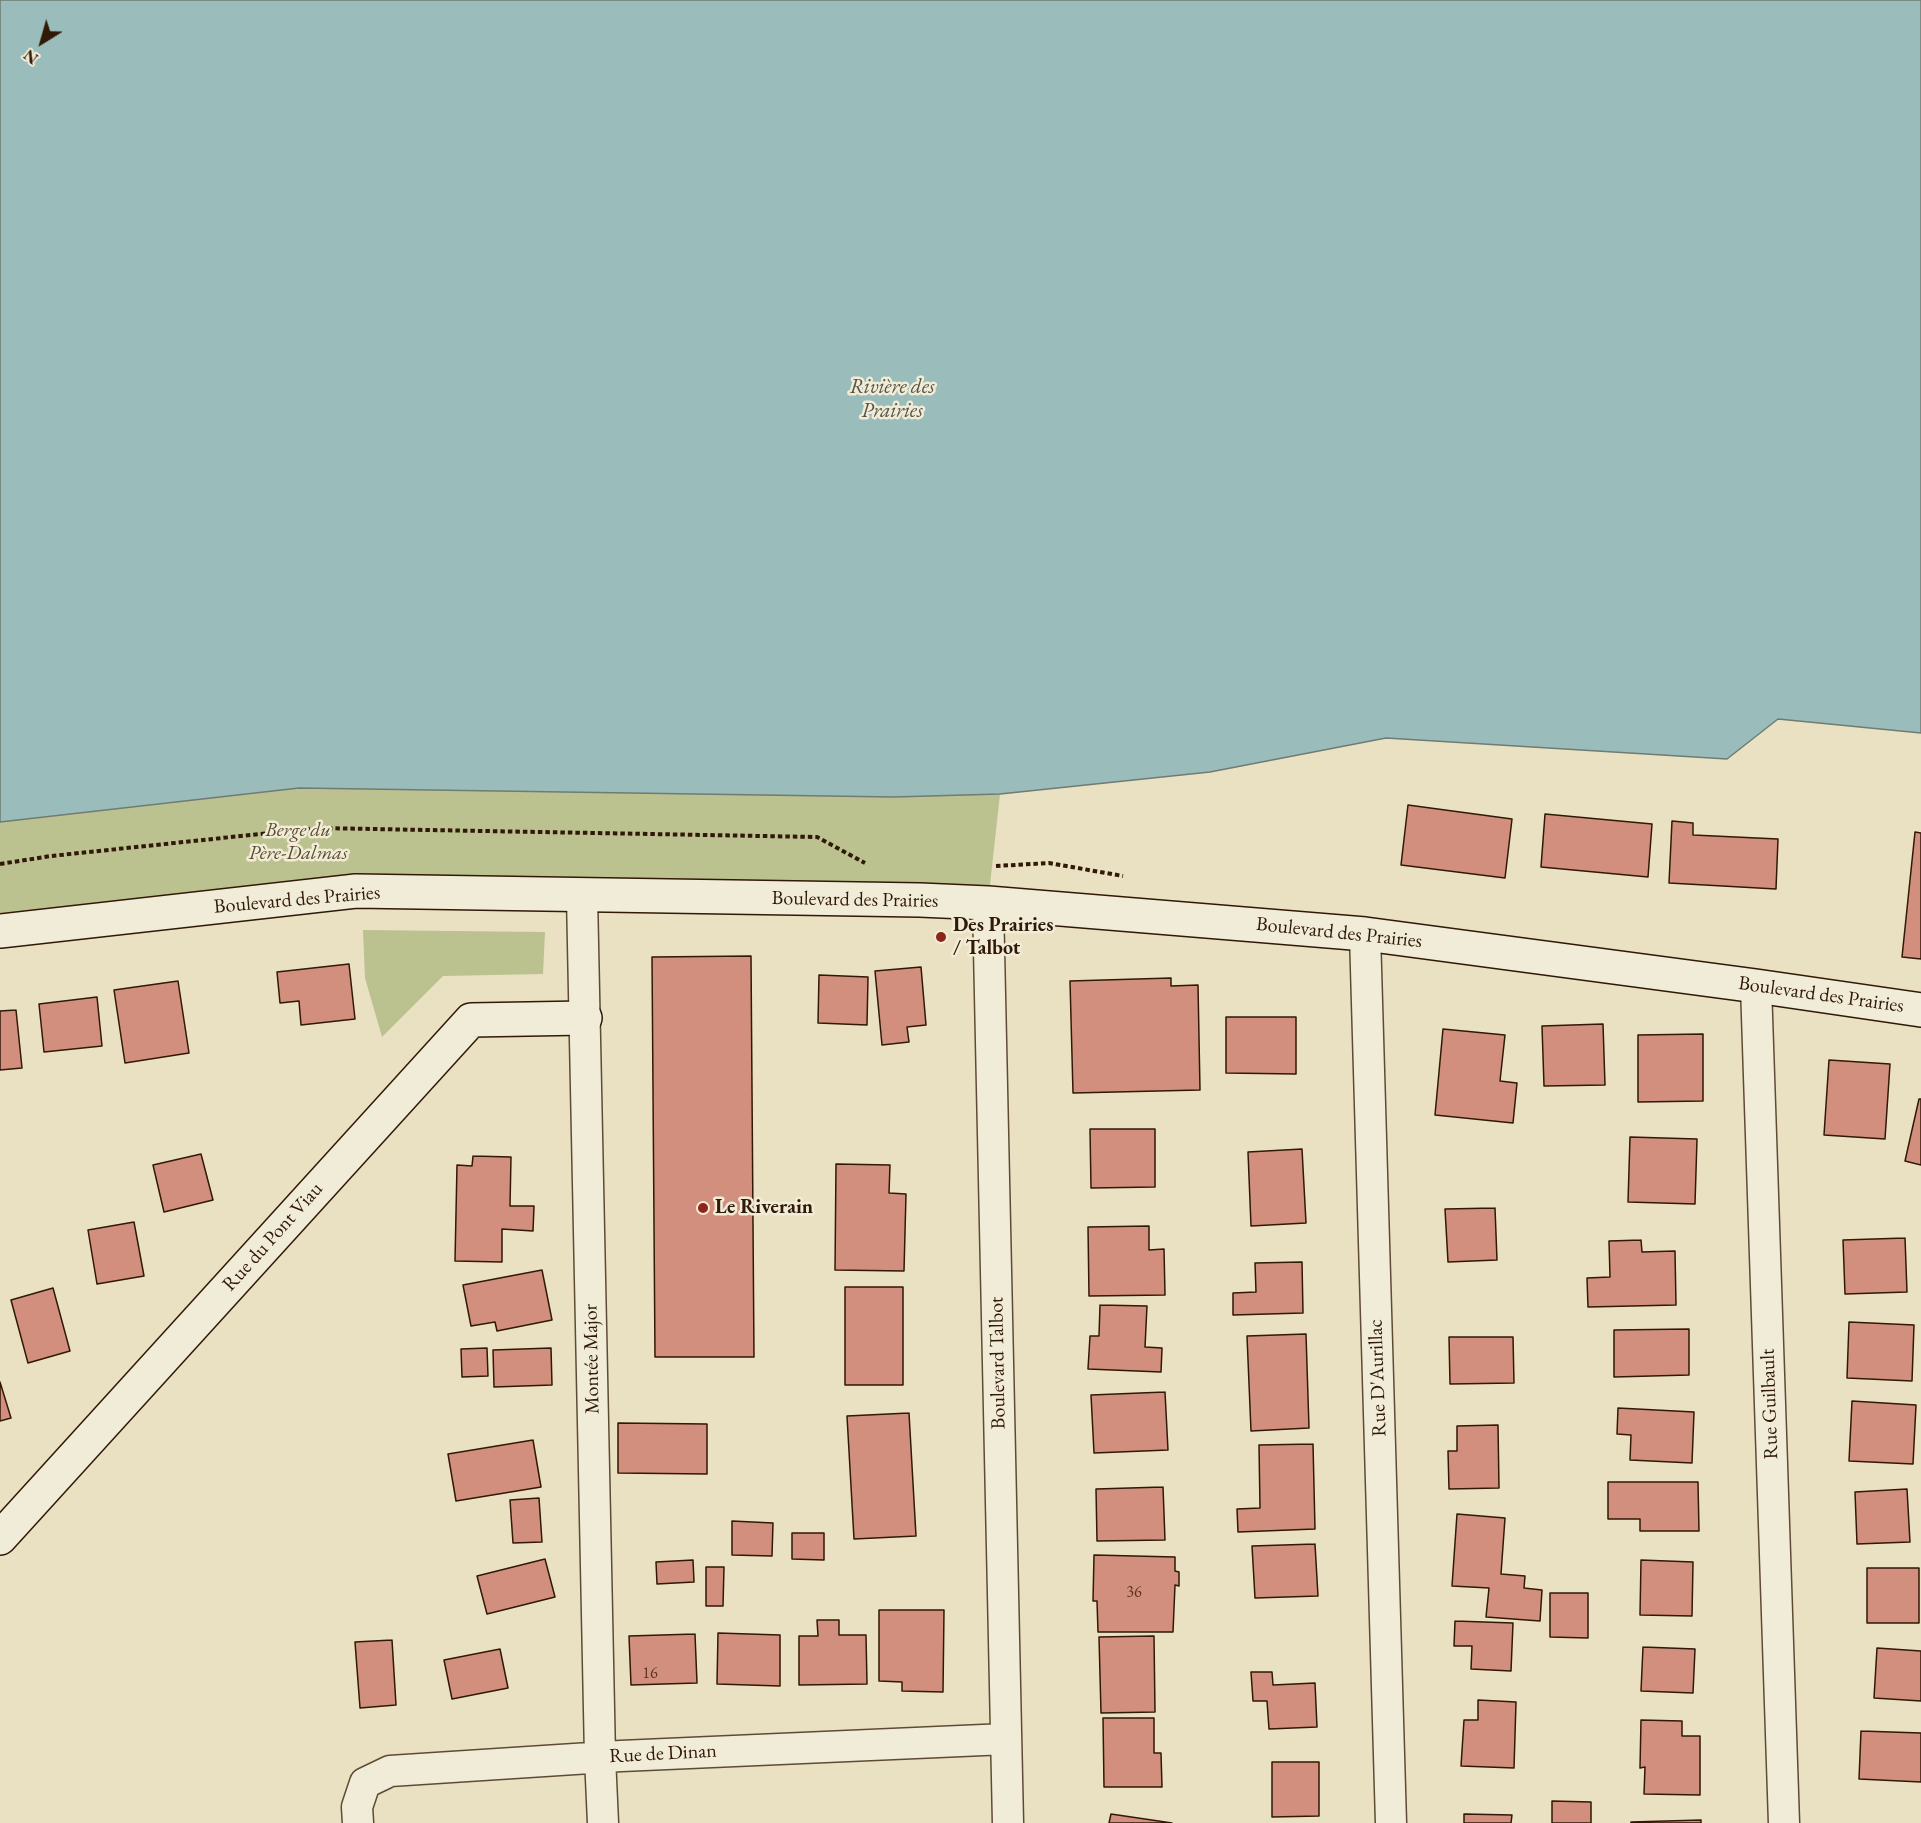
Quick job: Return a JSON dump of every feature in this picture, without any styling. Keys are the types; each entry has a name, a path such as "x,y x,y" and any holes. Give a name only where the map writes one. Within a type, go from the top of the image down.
{"street":[{"name":"Boulevard des Prairies","path":"0,931 356,891 920,900 988,903 1365,934 1921,1010"},
{"name":"Montée Major","path":"582,896 603,1823"},
{"name":"Boulevard Talbot","path":"988,903 1008,1823"},
{"name":"Rue D'Aurillac","path":"1365,934 1391,1823"},
{"name":"Rue Guilbault","path":"1756,986 1784,1823"},
{"name":"Rue du Pont Viau","path":"0,1538 471,1020 585,1018"},
{"name":"Rue de Dinan","path":"358,1823 357,1807 365,1783 390,1771 600,1757 1006,1739"}],"path":[{"path":"0,864 51,856 317,828 817,837 870,865"}],"green space":[{"name":"Berge du Père-Dalmas","path":"299,788 894,797 1000,794 988,903 356,891 0,931 0,822"},
{"path":"363,930 545,932 543,974 443,976 382,1037 365,978"}],"water":[{"name":"Rivière des Prairies","path":"0,0 1921,0 1921,733 1778,719 1727,759 1386,738 1210,772 1000,794 894,797 299,788 0,822"}],"building":[{"path":"1408,805 1512,819 1505,878 1401,865"},
{"path":"1545,814 1652,824 1648,877 1541,867"},
{"path":"1672,821 1693,823 1693,835 1778,839 1776,889 1669,883"},
{"path":"1915,832 1921,833 1921,959 1902,957"},
{"name":"Le Riverain","path":"751,956 754,1357 655,1357 652,957"},
{"path":"349,964 355,1019 301,1025 299,1001 280,1003 277,972"},
{"path":"921,967 926,1025 907,1027 909,1042 882,1045 875,971"},
{"path":"819,975 868,977 867,1025 818,1023"},
{"path":"1171,978 1171,986 1198,985 1200,1090 1073,1093 1070,981"},
{"path":"178,981 189,1053 125,1063 114,990"},
{"path":"97,997 102,1046 44,1052 39,1004"},
{"path":"16,1010 22,1068 0,1070 0,1011"},
{"path":"1226,1017 1296,1017 1296,1074 1226,1073"},
{"path":"1603,1024 1605,1085 1544,1086 1542,1026"},
{"path":"1443,1029 1505,1035 1500,1081 1517,1083 1513,1123 1435,1115"},
{"path":"1703,1034 1703,1101 1638,1102 1638,1035"},
{"path":"1829,1060 1890,1064 1885,1139 1824,1135"},
{"path":"1919,1099 1921,1099 1921,1165 1905,1161"},
{"path":"1090,1129 1155,1129 1155,1187 1091,1188"},
{"path":"1630,1137 1697,1139 1695,1204 1628,1202"},
{"path":"1302,1149 1306,1223 1251,1226 1248,1152"},
{"path":"201,1154 213,1200 164,1212 153,1165"},
{"path":"473,1156 511,1157 510,1206 534,1206 533,1231 502,1229 502,1262 455,1261 457,1165 472,1166"},
{"path":"836,1164 890,1165 889,1193 906,1194 904,1271 835,1270"},
{"path":"1495,1208 1497,1260 1448,1262 1445,1209"},
{"path":"134,1222 144,1276 97,1284 88,1230"},
{"path":"1149,1226 1149,1250 1164,1249 1165,1295 1089,1296 1088,1227"},
{"path":"1905,1238 1907,1292 1845,1294 1843,1240"},
{"path":"1641,1240 1642,1252 1675,1251 1676,1305 1588,1307 1587,1278 1610,1277 1609,1241"},
{"path":"1302,1262 1303,1313 1233,1315 1233,1293 1256,1292 1255,1263"},
{"path":"542,1270 552,1320 497,1331 495,1322 471,1326 463,1285"},
{"path":"845,1287 903,1287 903,1385 845,1385"},
{"path":"53,1288 70,1351 28,1363 11,1300"},
{"path":"1100,1305 1147,1306 1145,1347 1162,1348 1161,1372 1088,1369 1090,1336 1099,1336"},
{"path":"1849,1322 1914,1325 1912,1381 1847,1378"},
{"path":"1689,1329 1689,1375 1614,1377 1614,1330"},
{"path":"1306,1334 1309,1428 1251,1431 1247,1336"},
{"path":"1449,1337 1513,1337 1514,1383 1450,1384"},
{"path":"487,1348 488,1376 462,1377 461,1349"},
{"path":"551,1348 552,1385 494,1387 493,1350"},
{"path":"0,1382 11,1418 0,1421"},
{"path":"1165,1392 1168,1450 1094,1453 1091,1395"},
{"path":"1852,1401 1916,1405 1913,1464 1849,1461"},
{"path":"1618,1408 1694,1412 1692,1463 1630,1460 1631,1435 1617,1434"},
{"path":"909,1413 916,1536 854,1539 847,1416"},
{"path":"618,1423 707,1424 707,1474 618,1473"},
{"path":"1498,1425 1499,1488 1449,1489 1448,1451 1457,1451 1457,1426"},
{"path":"533,1440 541,1487 456,1501 448,1454"},
{"path":"1313,1444 1315,1529 1238,1532 1237,1509 1260,1508 1259,1445"},
{"path":"1608,1482 1698,1482 1699,1531 1640,1531 1640,1519 1608,1519"},
{"path":"1163,1487 1165,1540 1097,1541 1096,1489"},
{"path":"1907,1489 1910,1542 1857,1544 1855,1492"},
{"path":"539,1498 542,1542 513,1543 510,1500"},
{"path":"1457,1514 1505,1518 1501,1574 1525,1576 1524,1588 1542,1590 1540,1621 1486,1617 1489,1588 1452,1586"},
{"path":"732,1521 773,1523 772,1556 732,1555"},
{"path":"792,1533 824,1533 824,1560 792,1559"},
{"path":"1315,1544 1318,1596 1255,1598 1252,1546"},
{"path":"1094,1555 1175,1557 1175,1571 1179,1572 1179,1586 1175,1585 1173,1632 1098,1632 1097,1601 1093,1601"},
{"path":"545,1559 555,1597 487,1614 477,1576"},
{"path":"693,1560 694,1582 657,1584 656,1562"},
{"path":"1641,1560 1693,1562 1692,1616 1640,1615"},
{"path":"706,1567 724,1567 723,1606 706,1606"},
{"path":"1867,1568 1919,1568 1919,1623 1867,1623"},
{"path":"1550,1593 1588,1593 1588,1638 1550,1637"},
{"path":"879,1610 944,1610 943,1692 902,1691 902,1682 879,1681"},
{"path":"817,1620 839,1620 839,1635 866,1635 867,1684 799,1685 799,1636 818,1636"},
{"path":"1455,1621 1513,1623 1511,1671 1471,1669 1472,1646 1454,1646"},
{"path":"718,1633 780,1635 780,1686 717,1684"},
{"path":"695,1634 697,1683 631,1685 629,1636"},
{"path":"1154,1636 1155,1712 1101,1713 1099,1637"},
{"path":"392,1640 396,1705 360,1708 355,1642"},
{"path":"1643,1647 1695,1649 1693,1693 1641,1691"},
{"path":"1877,1648 1921,1651 1921,1701 1874,1698"},
{"path":"500,1649 508,1688 452,1699 444,1660"},
{"path":"1251,1672 1272,1672 1273,1685 1315,1683 1317,1727 1269,1729 1267,1701 1253,1701"},
{"path":"1478,1700 1516,1702 1514,1768 1461,1766 1464,1720 1478,1720"},
{"path":"1103,1718 1154,1718 1154,1753 1161,1753 1162,1787 1104,1787"},
{"path":"1641,1720 1682,1721 1682,1736 1700,1736 1700,1795 1644,1794 1645,1767 1640,1768"},
{"path":"1861,1731 1921,1733 1921,1782 1859,1779"},
{"path":"1272,1762 1319,1762 1319,1816 1272,1817"},
{"path":"1552,1801 1591,1802 1591,1823 1552,1823"},
{"path":"1111,1814 1172,1823 1109,1823"},
{"path":"1464,1814 1512,1815 1511,1823 1464,1823"},
{"path":"1701,1820 1701,1823 1631,1823 1631,1822"}],"place":[{"name":"Des Prairies / Talbot","path":"941,937"},
{"name":"Le Riverain","path":"703,1208"}]}
